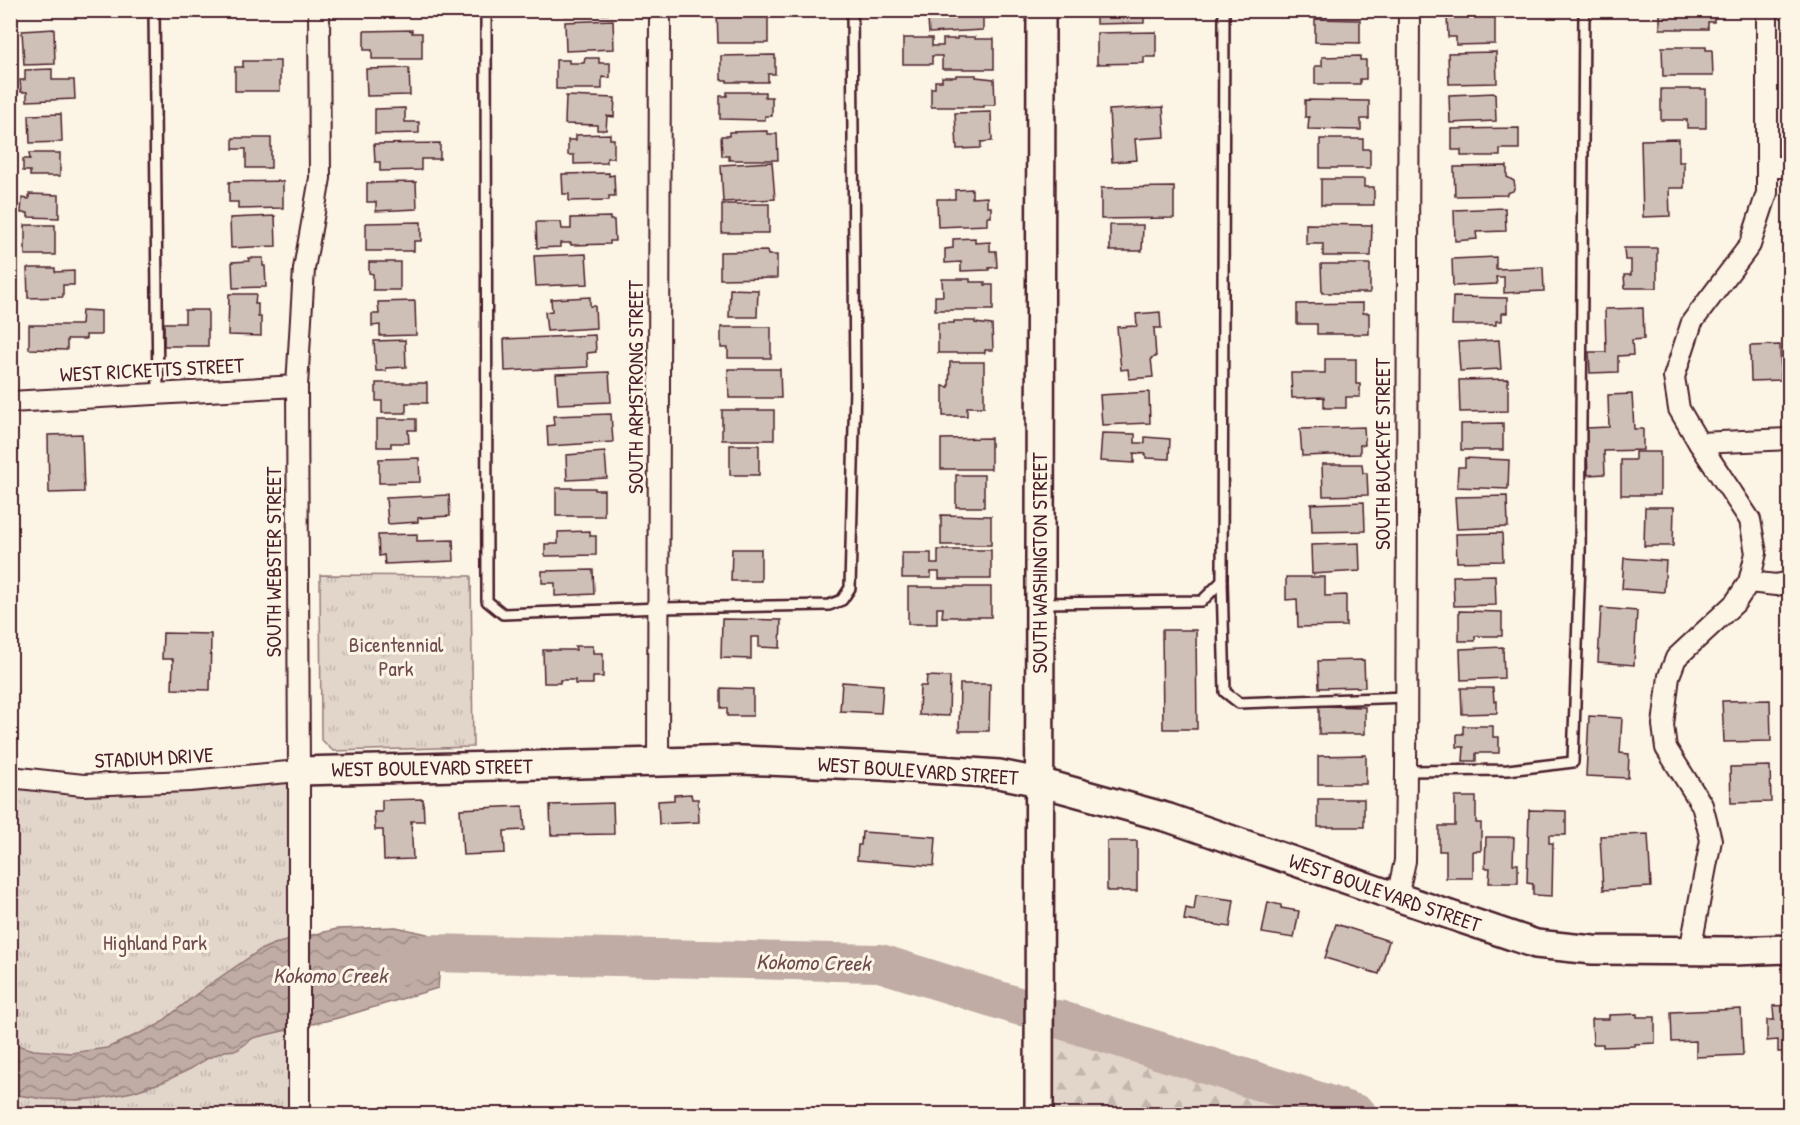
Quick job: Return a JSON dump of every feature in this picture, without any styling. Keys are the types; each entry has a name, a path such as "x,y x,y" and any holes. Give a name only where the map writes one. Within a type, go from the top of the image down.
{"main road":[{"name":"SOUTH WASHINGTON STREET","path":"1039,1114 1041,10"},
{"name":"WEST BOULEVARD STREET","path":"299,771 741,760 999,774 1039,782 1169,818 1536,944 1593,950 1790,949"}],"street":[{"name":"SOUTH WEBSTER STREET","path":"299,1114 297,386 304,269 320,178 319,10"},
{"name":"SOUTH ARMSTRONG STREET","path":"658,763 660,10"},
{"name":"SOUTH BUCKEYE STREET","path":"1397,897 1405,861 1409,10"},
{"path":"1690,951 1711,840 1702,805 1666,748 1663,725 1669,676 1676,658 1735,603 1749,582 1756,553 1750,520 1679,409 1674,376 1692,322 1750,245 1767,193 1767,10"},
{"path":"1767,167 1790,167"},
{"name":"WEST RICKETTS STREET","path":"10,402 297,386"},
{"path":"1699,443 1790,439"},
{"path":"1749,582 1776,585 1790,582"},
{"name":"STADIUM DRIVE","path":"10,777 83,785 190,782 299,771"}],"lane":[{"path":"154,10 158,393"},
{"path":"486,10 487,601 503,614 829,605 842,600 850,588 855,386 852,10"},
{"path":"1224,10 1222,581 1225,692 1239,703 1407,696"},
{"path":"1406,771 1508,770 1573,762 1580,560 1584,10"},
{"path":"1041,603 1202,601 1222,581"}],"green space":[{"name":"Bicentennial Park","path":"320,575 471,576 473,747 333,751 321,739"},
{"name":"Highland Park","path":"299,771 299,1114 11,1114 11,777"},
{"path":"1040,1013 1292,1092 1358,1114 1039,1114"}],"water":[{"name":"Kokomo Creek","path":"396,927 427,934 442,941 438,988 338,1018 253,1038 237,1050 225,1051 163,1082 132,1092 77,1100 44,1099 11,1094 10,1043 34,1050 71,1053 107,1048 158,1025 203,989 260,950 274,944 337,929"}],"building":[{"path":"368,10 406,10 406,16 368,17"},
{"path":"565,10 614,11 608,14 565,15"},
{"path":"937,10 988,10 989,18 983,18 983,30 929,33 928,20 937,19"},
{"path":"1096,10 1144,10 1144,23 1096,24"},
{"path":"1307,10 1368,10 1368,12 1307,13"},
{"path":"1660,10 1714,10 1714,22 1708,22 1708,29 1660,29"},
{"path":"717,11 768,11 768,43 718,43"},
{"path":"1495,15 1495,44 1456,45 1456,37 1448,37 1447,16"},
{"path":"1315,19 1360,20 1360,43 1315,42"},
{"path":"613,20 614,49 566,51 565,22"},
{"path":"54,29 55,64 24,65 22,31"},
{"path":"412,30 412,33 422,33 422,59 372,59 372,50 364,50 364,31"},
{"path":"1156,32 1156,57 1144,57 1144,63 1097,64 1097,33"},
{"path":"957,37 994,39 994,69 942,69 942,56 932,56 932,64 903,64 903,38 932,38 932,46 943,46 943,39 957,39"},
{"path":"1662,47 1706,47 1706,50 1712,50 1713,76 1663,76"},
{"path":"1496,52 1497,83 1449,84 1448,53"},
{"path":"775,55 775,74 768,74 768,82 721,80 721,56"},
{"path":"1360,56 1360,60 1366,60 1366,79 1360,79 1360,84 1315,84 1315,66 1322,66 1322,57"},
{"path":"585,58 599,58 599,63 610,63 610,78 602,77 602,89 556,89 556,60 584,63"},
{"path":"243,61 280,61 280,91 235,91 235,67 243,67"},
{"path":"409,68 410,95 367,96 366,69"},
{"path":"52,69 52,80 74,80 75,99 27,101 27,92 21,92 20,80 25,80 25,70"},
{"path":"956,75 976,75 976,77 994,79 995,105 931,107 931,88 935,88 935,81 942,81 942,77 956,77"},
{"path":"1661,89 1706,89 1706,128 1687,128 1687,120 1661,120"},
{"path":"727,92 765,92 765,97 772,97 772,116 765,116 765,120 720,119 720,96 727,96"},
{"path":"1495,93 1496,121 1450,123 1449,95"},
{"path":"566,96 615,98 614,117 607,116 606,130 597,130 597,125 565,124"},
{"path":"1305,100 1369,101 1369,119 1361,119 1361,130 1308,129 1309,117 1305,117"},
{"path":"1163,107 1165,137 1135,139 1137,160 1112,162 1109,110"},
{"path":"405,108 405,122 419,122 419,133 375,134 375,109"},
{"path":"991,112 992,141 981,142 981,148 957,149 955,113"},
{"path":"61,114 62,142 30,143 29,115"},
{"path":"1519,128 1519,149 1500,149 1500,156 1461,156 1461,150 1452,150 1452,129"},
{"path":"767,131 767,134 777,134 778,160 729,160 729,156 722,156 721,136 729,136 729,132"},
{"path":"610,134 610,139 614,139 614,158 607,158 607,163 574,164 574,155 568,155 568,140 576,140 576,135"},
{"path":"233,138 271,138 271,168 246,168 246,149 233,149"},
{"path":"1320,139 1363,139 1363,149 1370,149 1370,168 1320,168"},
{"path":"1679,139 1679,162 1684,162 1684,188 1669,188 1670,216 1643,217 1641,140"},
{"path":"440,143 440,159 421,159 421,170 380,171 380,162 375,162 374,144"},
{"path":"29,153 60,153 60,176 30,176 30,171 23,171 23,159 30,159"},
{"path":"772,162 775,199 723,202 721,165"},
{"path":"1507,166 1507,177 1514,181 1515,187 1507,195 1455,196 1454,167"},
{"path":"609,173 609,176 614,175 615,196 609,196 609,200 569,201 569,194 563,194 562,174"},
{"path":"1321,179 1364,179 1364,187 1374,187 1374,205 1321,205"},
{"path":"283,181 283,208 238,209 238,202 229,202 229,182"},
{"path":"416,182 417,209 376,211 376,202 367,202 367,183"},
{"path":"1174,187 1174,218 1101,219 1101,188"},
{"path":"972,189 972,198 987,197 987,207 991,207 991,217 987,217 987,225 938,227 937,199 955,199 955,190"},
{"path":"29,194 59,195 59,218 28,217 28,213 21,213 22,198 29,199"},
{"path":"722,204 769,204 769,233 722,233"},
{"path":"1505,208 1506,231 1476,232 1477,239 1455,241 1454,210"},
{"path":"275,216 276,246 231,248 230,218"},
{"path":"610,217 610,220 614,220 615,241 610,241 610,244 560,243 560,247 537,248 536,222 561,222 562,229 571,229 571,218"},
{"path":"421,222 421,241 414,241 414,251 366,251 366,223"},
{"path":"1306,224 1372,225 1371,256 1323,256 1323,244 1306,244"},
{"path":"25,225 55,225 55,255 25,255"},
{"path":"1110,225 1143,225 1142,251 1110,251"},
{"path":"975,238 975,243 990,242 990,251 996,251 997,267 989,268 989,270 961,271 961,262 945,263 945,249 953,248 953,239"},
{"path":"1624,248 1657,248 1657,288 1625,288 1624,275 1631,275 1631,260 1625,260"},
{"path":"767,251 768,255 777,255 777,278 720,279 720,252"},
{"path":"586,254 588,284 536,286 534,256"},
{"path":"1496,257 1496,269 1543,267 1544,291 1504,293 1504,277 1496,277 1497,284 1453,286 1452,259"},
{"path":"248,258 263,258 266,287 233,288 232,262 249,261"},
{"path":"369,262 400,262 400,290 373,290 373,274 369,273"},
{"path":"1321,264 1370,264 1370,293 1322,293"},
{"path":"27,268 55,268 55,272 74,271 74,285 63,285 63,297 28,298"},
{"path":"942,279 970,279 970,282 985,282 985,285 993,285 993,310 935,310 935,296 943,296"},
{"path":"730,289 758,290 757,317 729,317"},
{"path":"229,294 256,294 255,304 258,304 258,317 261,317 261,336 228,335"},
{"path":"590,297 590,306 595,306 596,328 547,331 545,312 552,311 551,299"},
{"path":"1453,297 1507,298 1507,313 1502,313 1502,321 1496,321 1496,325 1452,325"},
{"path":"415,301 416,335 380,336 380,325 372,326 372,314 379,314 378,302"},
{"path":"1363,303 1363,313 1369,313 1369,334 1317,334 1317,324 1297,324 1297,304"},
{"path":"1643,308 1644,339 1632,340 1633,355 1618,356 1618,372 1590,373 1589,352 1606,352 1605,309"},
{"path":"82,310 101,311 101,335 86,335 86,339 67,339 67,350 29,349 29,325 81,325"},
{"path":"185,310 208,310 208,346 164,346 164,323 185,323"},
{"path":"1160,312 1161,328 1154,328 1156,357 1151,358 1153,377 1129,379 1128,369 1121,370 1117,327 1137,326 1136,314"},
{"path":"954,321 975,321 975,323 992,325 993,350 985,350 985,353 938,353 938,323 954,323"},
{"path":"721,327 771,327 771,358 728,358 728,348 721,348"},
{"path":"595,335 596,352 587,353 588,367 505,371 504,339"},
{"path":"405,340 406,367 376,371 374,341"},
{"path":"1499,340 1501,369 1460,371 1458,342"},
{"path":"1780,345 1781,380 1751,381 1750,346"},
{"path":"1325,359 1356,359 1356,384 1360,384 1360,397 1346,397 1346,408 1324,408 1324,397 1292,398 1291,373 1325,373"},
{"path":"950,362 984,362 984,407 967,407 967,416 943,416 943,386 949,387"},
{"path":"728,369 780,369 781,398 729,398"},
{"path":"609,372 611,402 558,404 556,374"},
{"path":"1508,379 1508,411 1460,412 1459,380"},
{"path":"376,383 427,383 427,403 406,403 406,413 382,413 382,401 376,401"},
{"path":"1149,392 1150,423 1102,425 1100,395"},
{"path":"1632,394 1634,429 1643,429 1643,450 1604,451 1605,474 1588,475 1586,428 1609,427 1608,395"},
{"path":"722,410 774,410 774,440 722,440"},
{"path":"611,414 613,442 548,446 547,426 554,425 553,416"},
{"path":"377,419 416,419 416,430 408,430 409,443 391,443 391,447 377,447"},
{"path":"1503,423 1503,450 1461,450 1461,424"},
{"path":"1364,427 1365,445 1360,445 1360,454 1302,456 1300,429"},
{"path":"1102,433 1135,434 1135,443 1145,443 1145,437 1170,439 1169,459 1146,458 1146,454 1134,453 1134,463 1100,461"},
{"path":"82,434 84,492 49,493 48,435"},
{"path":"991,438 991,469 941,469 941,439"},
{"path":"730,445 759,445 759,475 730,475"},
{"path":"605,452 607,478 567,480 566,455"},
{"path":"1635,452 1660,452 1660,495 1621,495 1621,460 1635,460"},
{"path":"419,458 420,482 379,483 379,459"},
{"path":"1465,458 1509,460 1508,489 1457,487 1458,467 1465,467"},
{"path":"1322,464 1362,464 1363,473 1367,473 1368,495 1323,496"},
{"path":"956,475 984,475 984,507 956,507"},
{"path":"556,488 604,490 604,516 556,516"},
{"path":"449,495 450,516 418,518 418,522 388,524 386,498"},
{"path":"1507,496 1508,527 1457,529 1455,497"},
{"path":"1364,502 1365,531 1312,532 1311,504"},
{"path":"1645,507 1674,507 1673,546 1644,546"},
{"path":"941,515 991,516 991,545 941,545"},
{"path":"590,531 590,536 596,536 596,555 545,556 545,544 558,544 558,532"},
{"path":"1502,533 1503,561 1457,562 1456,534"},
{"path":"417,534 417,541 453,540 454,561 385,564 384,555 379,556 378,535"},
{"path":"1359,543 1360,571 1312,574 1311,545"},
{"path":"732,549 761,549 761,581 731,581"},
{"path":"938,550 991,550 991,579 939,579 939,572 931,572 931,578 902,578 902,553 931,553 931,564 938,564"},
{"path":"1624,558 1666,561 1664,592 1622,589"},
{"path":"593,570 594,594 555,596 555,583 542,583 542,571"},
{"path":"1495,575 1496,605 1454,606 1453,576"},
{"path":"1286,577 1325,577 1325,596 1346,595 1346,626 1298,627 1297,599 1286,600"},
{"path":"908,587 991,587 991,617 942,617 943,608 937,608 937,624 908,624"},
{"path":"1601,608 1637,611 1634,665 1598,662"},
{"path":"1459,611 1502,612 1502,636 1475,636 1475,641 1459,641"},
{"path":"722,619 781,620 780,648 759,647 759,637 751,637 751,659 721,658"},
{"path":"1162,630 1196,630 1197,729 1163,729"},
{"path":"163,633 211,634 210,690 172,689 173,659 162,659"},
{"path":"575,646 593,646 593,653 603,653 603,677 593,677 593,684 575,684 575,680 544,683 543,650 576,650"},
{"path":"1503,647 1504,678 1461,680 1460,649"},
{"path":"1364,660 1365,687 1319,688 1318,661"},
{"path":"927,676 950,677 949,716 919,715 920,686 926,686"},
{"path":"842,682 883,685 881,713 840,711"},
{"path":"960,684 990,684 989,731 959,731"},
{"path":"721,688 753,689 753,716 727,716 727,708 721,708"},
{"path":"1461,688 1493,688 1494,702 1497,701 1497,713 1462,714"},
{"path":"1770,700 1771,741 1724,742 1722,701"},
{"path":"1319,706 1365,707 1365,734 1319,734"},
{"path":"1589,716 1622,718 1620,753 1629,754 1628,778 1586,776"},
{"path":"1463,726 1493,726 1493,737 1499,737 1499,753 1476,753 1476,761 1463,761 1464,747 1457,747 1457,734 1463,734"},
{"path":"1366,755 1366,784 1318,784 1318,756"},
{"path":"1770,766 1771,802 1731,803 1730,767"},
{"path":"691,794 692,799 698,799 699,822 659,824 658,801 674,800 674,795"},
{"path":"1455,797 1476,797 1476,823 1481,823 1481,851 1473,851 1473,878 1446,878 1446,851 1439,851 1439,826 1455,826"},
{"path":"423,799 424,821 411,821 413,859 384,860 383,830 375,830 374,812 382,812 382,800"},
{"path":"1318,799 1364,799 1364,827 1318,827"},
{"path":"613,803 614,834 551,835 550,805"},
{"path":"523,806 525,830 504,831 505,853 463,855 460,809"},
{"path":"1529,810 1566,811 1566,835 1549,835 1549,843 1553,843 1552,896 1533,895 1533,884 1527,883"},
{"path":"862,832 936,837 934,866 857,860"},
{"path":"1648,834 1651,887 1603,890 1600,836"},
{"path":"1486,837 1514,837 1513,864 1518,864 1518,883 1489,883 1490,868 1485,868"},
{"path":"1107,841 1137,841 1137,891 1107,891"},
{"path":"1196,895 1234,900 1230,927 1184,920 1186,908 1194,910"},
{"path":"1268,902 1281,905 1281,908 1299,911 1294,938 1262,933"},
{"path":"1336,924 1389,941 1379,974 1325,958"},
{"path":"1790,1005 1790,1052 1778,1052 1778,1040 1767,1041 1767,1020 1774,1020 1773,1006"},
{"path":"1741,1009 1743,1055 1696,1057 1696,1041 1672,1042 1671,1012"},
{"path":"1637,1014 1637,1017 1655,1017 1655,1043 1603,1047 1603,1044 1593,1044 1592,1019 1609,1019 1609,1015"}],"waterway":[{"name":"Kokomo Creek","path":"393,968 431,953 880,963 1021,1007"},
{"name":"Kokomo Creek","path":"1058,1019 1358,1114"}]}
